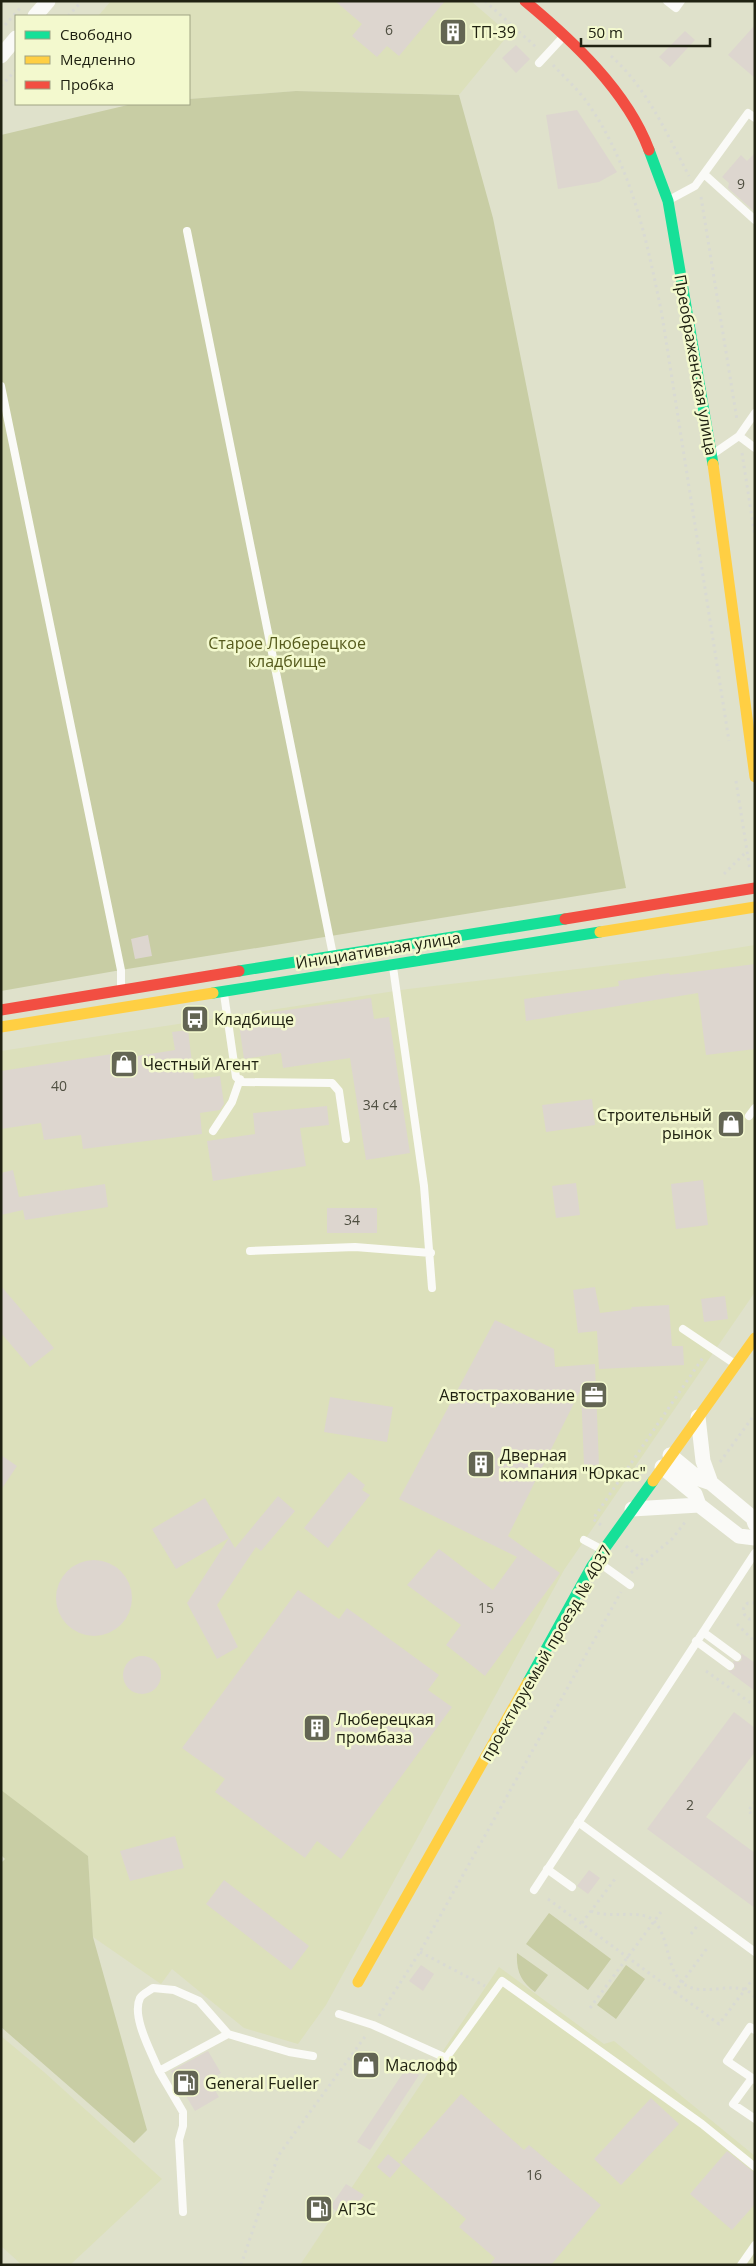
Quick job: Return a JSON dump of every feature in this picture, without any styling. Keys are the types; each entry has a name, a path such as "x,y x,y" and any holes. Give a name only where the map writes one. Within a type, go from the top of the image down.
{"main road":[{"name":"Преображенская улица","path":"525,1 566,35 616,94 642,132 668,201 712,455 751,724 755,777"},
{"name":"Инициативная улица","path":"1,1010 755,888"},
{"name":"Инициативная улица","path":"1,1027 755,907"},
{"name":"проектируемый проезд № 4037","path":"358,1982 596,1560 755,1338"}],"street":[{"path":"36,15 48,1"},
{"path":"1,56 15,39"},
{"path":"698,1417 703,1462 711,1483"},
{"path":"666,1461 711,1483 753,1518 755,1524"},
{"path":"666,1461 695,1494 695,1510"},
{"path":"632,1509 695,1510 739,1536 755,1538"}],"lane":[{"path":"667,1 676,8 681,1"},
{"path":"539,63 566,35"},
{"path":"668,201 694,186 748,113 755,118"},
{"path":"704,174 755,220"},
{"path":"187,231 334,957"},
{"path":"1,386 121,970 121,992"},
{"path":"712,455 739,436 755,413"},
{"path":"739,436 755,448"},
{"path":"392,965 424,1186 431,1253 432,1288"},
{"path":"224,992 236,1077 243,1082 332,1082 339,1091 346,1138"},
{"path":"213,1131 232,1102 240,1080"},
{"path":"749,1116 755,1108"},
{"path":"250,1251 355,1247 431,1253"},
{"path":"683,1329 736,1364"},
{"path":"584,1540 603,1550"},
{"path":"534,1890 755,1553"},
{"path":"596,1560 628,1583"},
{"path":"703,1632 737,1657"},
{"path":"696,1641 730,1666"},
{"path":"578,1822 755,1952"},
{"path":"548,1869 572,1887"},
{"path":"339,2014 373,2025 446,2058 502,1981 702,2124 755,2168"},
{"path":"183,2212 179,2140 183,2126 183,2112 159,2071 141,2027 137,2010 141,1997 153,1988 174,1990 199,2001 228,2034 289,2052 313,2056"},
{"path":"755,2030 750,2027 727,2060 753,2079 733,2104 755,2119"},
{"path":"159,2071 228,2034"},
{"path":"741,2265 755,2245"}],"path":[{"path":"1,29 26,1"},
{"path":"69,15 82,1"},
{"path":"485,1 546,56 588,104 611,142 630,182 649,251 662,315 730,744"},
{"path":"1,86 15,71"},
{"path":"734,774 750,870"},
{"path":"723,876 747,852"},
{"path":"593,1519 710,1347"},
{"path":"718,1464 755,1414"},
{"path":"241,2265 278,2156 373,2025 420,1952 628,1583 633,1570 672,1539 695,1510"},
{"path":"755,1603 748,1603 742,1611 749,1619 755,1618"},
{"path":"737,1624 755,1642"},
{"path":"706,1670 755,1706"},
{"path":"755,1802 748,1811 755,1816"},
{"path":"582,1923 615,1878"},
{"path":"548,1899 719,2024 753,1979"},
{"path":"590,1911 608,1916 642,1915 654,1921 674,1969 682,1983 693,1988 745,1989 755,1997"},
{"path":"590,2008 661,1912"},
{"path":"691,1934 701,1921"},
{"path":"675,1992 708,1947"},
{"path":"420,1952 495,1991"}],"shaded area":[{"path":"111,1 471,1 509,34 459,95 296,91 190,99 190,15 99,15"},
{"path":"755,945 755,1292 564,1570 326,2005 298,2044 244,2028 172,1969 161,1984 93,1937 88,1856 1,1792 1,1051 408,989 686,956"},
{"path":"499,1967 604,2044 614,2041 755,2156 755,2265 300,2265"},
{"path":"1,2036 44,2072 162,2179 70,2265 22,2265 1,2246"}],"green space":[{"name":"Старое Люберецкое кладбище","path":"296,91 459,95 493,218 626,888 1,991 1,135 128,105 190,105 190,99"},
{"path":"1,1790 88,1856 93,1937 147,2130 134,2143 1,2027 1,1863 5,1859 1,1855"},
{"path":"549,1913 611,1959 588,1990 526,1944"},
{"path":"517,1953 548,1975 535,1992 520,1975 517,1965"},
{"path":"626,1965 645,1979 616,2019 597,2005"}],"building":[{"path":"335,1 445,1 399,56 387,46 377,57 352,36 362,24"},
{"path":"755,25 755,78 728,55"},
{"path":"685,31 695,40 670,67 659,57"},
{"path":"516,45 530,59 516,73 502,58"},
{"path":"577,110 617,172 599,182 558,189 546,115"},
{"path":"755,153 755,212 728,188 729,183 722,177 741,155 747,161"},
{"path":"148,935 152,956 135,959 131,939"},
{"path":"755,964 755,1049 706,1055 698,993 526,1021 524,999 619,986 618,981 669,973 670,975"},
{"path":"371,998 374,1019 389,1017 410,1153 366,1160 350,1058 283,1068 281,1053 244,1059 238,1017"},
{"path":"188,1030 194,1079 220,1076 224,1104 220,1110 200,1113 202,1134 83,1149 81,1135 44,1140 41,1123 1,1129 1,1071 112,1054 113,1060 175,1050 172,1032"},
{"path":"592,1099 595,1125 546,1132 542,1105"},
{"path":"327,1106 329,1125 300,1128 306,1166 213,1181 207,1141 255,1134 253,1113"},
{"path":"13,1170 19,1197 105,1184 108,1207 25,1220 23,1210 1,1215 1,1173"},
{"path":"703,1180 708,1225 676,1229 671,1184"},
{"path":"576,1183 580,1215 556,1218 552,1186"},
{"path":"327,1208 377,1208 377,1233 327,1233"},
{"path":"1,1286 54,1348 30,1367 1,1333"},
{"path":"595,1287 600,1313 632,1309 631,1307 669,1305 672,1346 683,1346 684,1365 599,1369 597,1331 578,1333 573,1290"},
{"path":"725,1296 728,1319 704,1322 701,1299"},
{"name":"Дверная компания \"Юркас\"","path":"495,1320 554,1349 555,1367 595,1364 599,1465 584,1466 581,1389 508,1536 560,1573 485,1676 446,1645 461,1625 407,1585 439,1549 493,1590 517,1557 399,1499"},
{"path":"330,1397 393,1407 387,1442 324,1432"},
{"path":"1,1455 17,1466 1,1490"},
{"path":"349,1472 365,1485 362,1490 370,1495 328,1548 304,1528"},
{"path":"278,1496 295,1511 261,1551 256,1547 217,1605 238,1647 217,1659 187,1603 229,1538 235,1548"},
{"path":"205,1498 229,1538 176,1569 152,1529"},
{"path":"94,1560 108,1563 121,1571 129,1584 132,1598 129,1612 121,1625 108,1633 94,1636 80,1633 67,1625 59,1612 56,1598 59,1584 67,1571 80,1563"},
{"name":"Люберецкая промбаза","path":"298,1590 339,1619 347,1608 439,1675 428,1690 452,1707 341,1859 317,1841 305,1858 215,1792 225,1779 182,1748"},
{"path":"741,1653 755,1663 755,1691 728,1671 735,1669 733,1661 739,1662 742,1660"},
{"path":"142,1656 149,1657 155,1662 160,1668 160,1682 155,1688 149,1693 142,1694 135,1693 129,1688 124,1682 123,1675 124,1668 129,1662 135,1657"},
{"path":"734,1712 755,1728 755,1752 706,1817 755,1853 755,1908 647,1829"},
{"path":"175,1836 184,1868 130,1881 120,1851"},
{"path":"589,1870 600,1878 588,1894 577,1886"},
{"path":"224,1880 309,1946 291,1970 206,1904"},
{"path":"421,1965 434,1974 423,1991 409,1981"},
{"path":"208,2051 221,2073 209,2080 219,2097 195,2111 171,2071"},
{"path":"407,2067 419,2075 370,2150 357,2142"},
{"path":"461,2094 524,2150 529,2145 601,2205 551,2265 490,2265 495,2258 459,2227 466,2219 401,2162"},
{"path":"651,2098 679,2124 621,2185 594,2159"},
{"path":"727,2151 755,2173 755,2204 732,2230 690,2194"},
{"path":"388,2154 401,2165 390,2178 377,2167"},
{"path":"346,2184 364,2195 348,2218 330,2207"}],"traffic: fast":[{"path":"649,150 668,201 713,464"},
{"path":"239,971 565,919"},
{"path":"213,993 600,932"},
{"path":"528,1682 592,1566 653,1481"}],"traffic: slow":[{"path":"713,464 755,777"},
{"path":"600,932 755,907"},
{"path":"1,1027 213,993"},
{"path":"653,1481 755,1338"},
{"path":"358,1982 528,1682"}],"traffic: jam":[{"path":"525,1 561,32 612,87 627,107 649,150"},
{"path":"565,919 755,888"},
{"path":"1,1010 239,971"}],"place":[{"name":"ТП-39","path":"453,32"},
{"name":"Кладбище","path":"195,1019"},
{"name":"Честный Агент","path":"124,1064"},
{"name":"Строительный рынок","path":"731,1124"},
{"name":"Автострахование","path":"594,1395"},
{"name":"Дверная компания \"Юркас\"","path":"481,1464"},
{"name":"Люберецкая промбаза","path":"317,1728"},
{"name":"Маслофф","path":"366,2065"},
{"name":"General Fueller","path":"186,2083"},
{"name":"АГЗС","path":"319,2209"}]}
